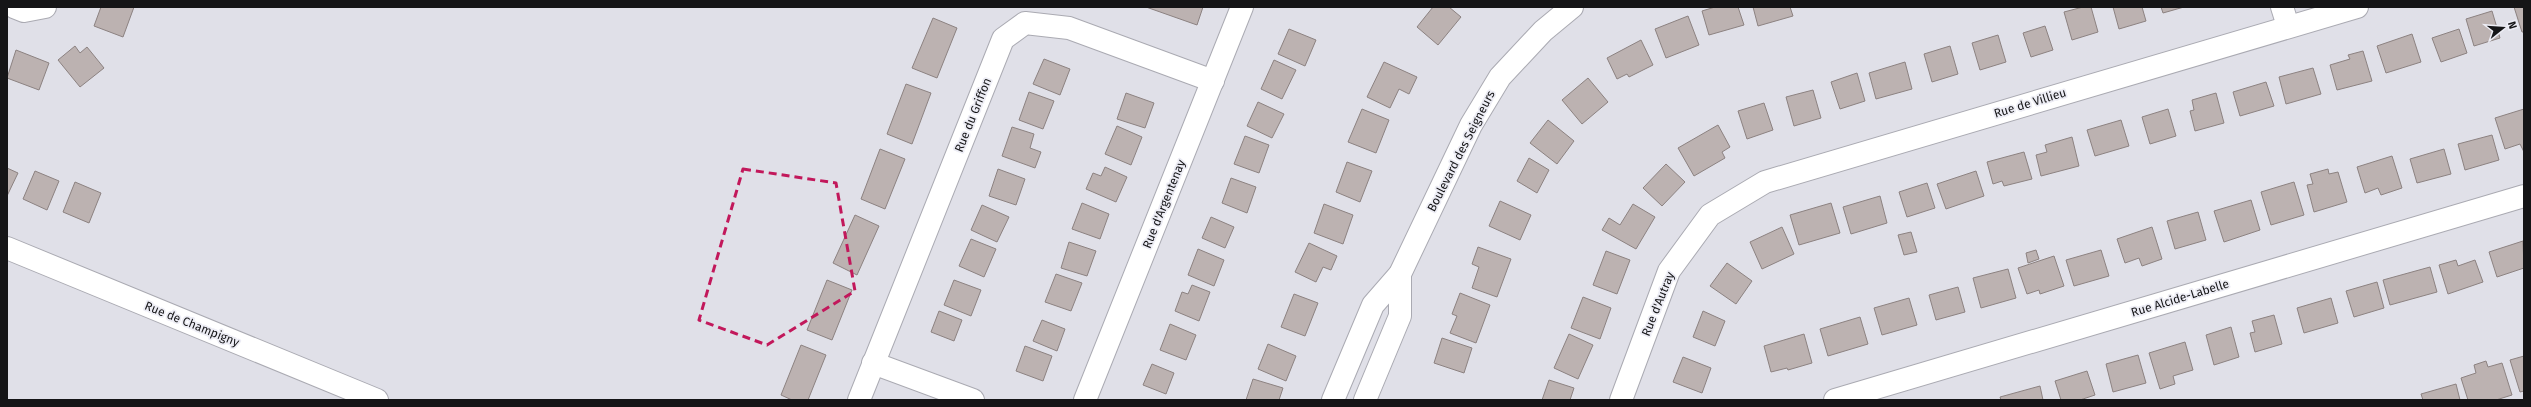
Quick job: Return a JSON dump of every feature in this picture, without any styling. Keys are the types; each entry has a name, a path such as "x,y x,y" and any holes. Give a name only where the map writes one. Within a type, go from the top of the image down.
{"street":[{"path":"14,7 24,11 45,7"},
{"name":"Rue d'Argentenay","path":"1085,400 1242,7"},
{"name":"Boulevard des Seigneurs","path":"1333,400 1374,305 1400,274 1472,125 1500,78 1543,31 1572,7"},
{"name":"Rue de Villieu","path":"1710,215 1765,182 2285,17 2356,7"},
{"name":"Rue du Griffon","path":"859,400 1003,39 1025,23 1069,28 1213,81"},
{"name":"Rue Alcide-Labelle","path":"1835,400 2524,196"},
{"name":"Rue d'Autray","path":"1621,400 1669,271 1710,215"},
{"name":"Rue de Champigny","path":"7,248 377,400"},
{"name":"Boulevard des Seigneurs","path":"1365,400 1400,316 1400,274"},
{"path":"873,363 973,400"}],"highlighted area":[{"path":"743,169 836,183 855,291 767,345 699,320"}],"building":[{"path":"101,7 134,7 123,37 94,26"},
{"path":"1146,7 1203,7 1197,25"},
{"path":"1433,7 1449,7 1461,17 1438,45 1417,27"},
{"path":"1715,7 1738,7 1744,25 1709,35 1702,11"},
{"path":"1753,7 1790,7 1793,16 1758,26"},
{"path":"2083,7 2091,7 2098,32 2072,40 2064,12"},
{"path":"2113,7 2142,7 2146,21 2119,29"},
{"path":"2161,7 2184,7 2163,13"},
{"path":"2514,7 2524,7 2524,32 2522,32"},
{"path":"2492,11 2500,38 2474,46 2466,19"},
{"path":"1688,16 1699,45 1666,58 1655,29"},
{"path":"933,18 957,28 937,78 912,68"},
{"path":"2045,26 2053,50 2031,57 2023,33"},
{"path":"1289,29 1316,40 1305,66 1278,54"},
{"path":"2459,29 2467,53 2441,62 2432,38"},
{"path":"2412,34 2421,62 2386,73 2377,46"},
{"path":"1998,35 2006,62 1980,70 1972,43"},
{"path":"1641,40 1653,65 1629,77 1627,74 1617,79 1607,58"},
{"path":"75,46 80,53 87,47 104,68 80,87 58,60"},
{"path":"1950,46 1958,74 1932,82 1924,54"},
{"path":"16,50 49,63 39,90 7,78"},
{"path":"2363,51 2372,81 2337,90 2330,65 2350,59 2348,55"},
{"path":"1044,59 1070,69 1060,95 1033,84"},
{"path":"1274,60 1296,70 1282,99 1261,89"},
{"path":"1384,62 1417,77 1409,94 1399,89 1390,108 1367,97"},
{"path":"1905,62 1912,89 1876,99 1869,73"},
{"path":"2313,68 2321,94 2286,104 2279,77"},
{"path":"1857,73 1865,101 1840,109 1831,82"},
{"path":"1588,78 1608,102 1582,124 1562,100"},
{"path":"2266,82 2274,106 2240,116 2233,92"},
{"path":"906,84 931,93 912,144 887,134"},
{"path":"1813,90 1821,118 1794,126 1786,97"},
{"path":"1029,92 1054,101 1043,129 1019,120"},
{"path":"1126,93 1154,103 1145,128 1117,119"},
{"path":"2216,93 2224,123 2195,131 2190,111 2194,110 2192,100"},
{"path":"1258,102 1284,114 1272,138 1247,126"},
{"path":"1764,103 1773,130 1747,139 1738,111"},
{"path":"1362,109 1389,120 1376,153 1348,142"},
{"path":"2168,109 2176,136 2150,144 2142,117"},
{"path":"2524,109 2524,152 2520,144 2505,149 2495,118"},
{"path":"1548,120 1574,141 1557,164 1530,143"},
{"path":"2121,120 2129,146 2095,156 2087,130"},
{"path":"1718,125 1730,147 1722,152 1725,158 1694,176 1678,148"},
{"path":"1117,126 1142,137 1131,165 1105,154"},
{"path":"1012,127 1034,134 1030,148 1041,152 1035,168 1002,156"},
{"path":"2492,135 2499,160 2465,170 2458,144"},
{"path":"1245,136 1269,145 1259,173 1234,164"},
{"path":"2072,137 2079,166 2041,176 2036,155 2047,152 2045,145"},
{"path":"880,149 905,159 885,209 861,199"},
{"path":"2444,149 2451,174 2417,183 2410,159"},
{"path":"2024,152 2032,179 2004,186 2002,181 1993,184 1987,162"},
{"path":"2392,156 2402,188 2381,195 2378,188 2365,193 2357,167"},
{"path":"1529,158 1549,170 1537,193 1517,181"},
{"path":"1347,162 1372,171 1360,202 1336,192"},
{"path":"1666,164 1685,182 1662,206 1643,188"},
{"path":"1105,167 1127,177 1116,202 1086,189 1093,173 1101,176"},
{"path":"7,168 18,173 7,196"},
{"path":"998,169 1025,179 1016,205 989,196"},
{"path":"2328,169 2329,174 2338,172 2347,202 2314,212 2307,185 2313,184 2310,174"},
{"path":"35,171 59,181 47,210 23,199"},
{"path":"1976,171 1984,196 1946,209 1937,184"},
{"path":"1231,178 1256,187 1247,213 1222,203"},
{"path":"75,182 101,193 89,223 63,212"},
{"path":"2294,182 2304,215 2271,225 2261,192"},
{"path":"1927,183 1935,208 1907,217 1899,192"},
{"path":"1880,196 1887,223 1851,234 1843,207"},
{"path":"2251,200 2260,230 2224,242 2214,211"},
{"path":"1500,201 1531,215 1520,240 1489,226"},
{"path":"1082,203 1109,214 1100,239 1072,229"},
{"path":"1831,203 1840,233 1799,245 1790,215"},
{"path":"1324,204 1353,215 1343,244 1314,233"},
{"path":"1633,204 1655,217 1636,249 1602,230 1609,218 1620,225"},
{"path":"982,205 1009,217 997,242 971,230"},
{"path":"2198,212 2206,240 2175,249 2167,221"},
{"path":"855,215 879,226 857,275 833,263"},
{"path":"1211,217 1234,227 1225,248 1202,238"},
{"path":"1782,227 1794,254 1762,269 1750,242"},
{"path":"2152,227 2162,259 2142,266 2139,258 2125,263 2117,239"},
{"path":"1911,232 1917,252 1904,255 1898,235"},
{"path":"971,239 996,249 984,277 959,266"},
{"path":"2523,241 2524,268 2497,277 2489,252"},
{"path":"1069,242 1096,251 1087,276 1061,268"},
{"path":"1309,243 1337,256 1331,270 1323,267 1316,282 1295,272"},
{"path":"1478,247 1511,259 1497,297 1472,288 1479,267 1472,264"},
{"path":"1198,249 1224,260 1214,286 1188,275"},
{"path":"2036,250 2039,259 2028,263 2026,253"},
{"path":"2101,250 2109,276 2074,286 2066,260"},
{"path":"1606,251 1630,260 1617,294 1593,285"},
{"path":"2054,256 2064,286 2040,294 2039,290 2027,294 2018,268"},
{"path":"2456,260 2458,266 2475,260 2483,282 2448,294 2439,265"},
{"path":"1727,263 1752,281 1736,304 1710,286"},
{"path":"2430,267 2437,292 2390,305 2383,280"},
{"path":"2008,269 2016,298 1981,308 1973,278"},
{"path":"1056,274 1082,283 1071,311 1045,302"},
{"path":"827,280 852,290 832,340 807,330"},
{"path":"954,280 981,290 971,316 944,305"},
{"path":"2377,282 2384,308 2354,317 2346,291"},
{"path":"1192,285 1210,292 1199,321 1175,311 1182,292 1188,294"},
{"path":"1958,287 1965,312 1936,320 1929,295"},
{"path":"1460,293 1490,305 1476,343 1450,333 1457,316 1452,314"},
{"path":"1294,294 1318,303 1305,336 1281,327"},
{"path":"1583,297 1611,308 1600,339 1571,328"},
{"path":"1909,298 1917,325 1882,335 1874,308"},
{"path":"2331,298 2338,323 2304,333 2297,308"},
{"path":"939,311 962,320 954,341 931,332"},
{"path":"1703,311 1725,321 1715,346 1693,337"},
{"path":"2274,315 2282,344 2255,352 2250,333 2255,332 2252,321"},
{"path":"1860,317 1868,344 1828,356 1820,329"},
{"path":"1042,320 1065,329 1057,351 1033,341"},
{"path":"1170,324 1196,335 1186,360 1160,350"},
{"path":"2231,327 2239,357 2214,365 2206,335"},
{"path":"1569,334 1593,345 1578,379 1554,368"},
{"path":"1804,334 1812,363 1788,370 1787,368 1771,372 1764,346"},
{"path":"1442,338 1472,348 1464,373 1434,363"},
{"path":"2185,342 2193,370 2173,376 2175,384 2160,389 2149,353"},
{"path":"1268,344 1296,356 1286,381 1258,369"},
{"path":"801,345 826,355 808,400 792,400 781,395"},
{"path":"1025,346 1052,356 1043,381 1016,371"},
{"path":"2138,355 2146,383 2113,392 2106,364"},
{"path":"2524,356 2524,391 2520,392 2510,360"},
{"path":"1683,357 1711,368 1702,393 1673,382"},
{"path":"2486,361 2488,367 2502,363 2512,395 2496,400 2468,400 2461,378 2476,373 2474,365"},
{"path":"1152,364 1174,373 1166,394 1143,385"},
{"path":"2087,371 2095,395 2080,400 2061,400 2055,381"},
{"path":"1253,379 1283,388 1279,400 1246,400"},
{"path":"1549,380 1574,388 1570,400 1542,400"},
{"path":"2456,384 2460,400 2423,400 2421,394"},
{"path":"2040,386 2043,400 2001,400 2000,397"}]}
